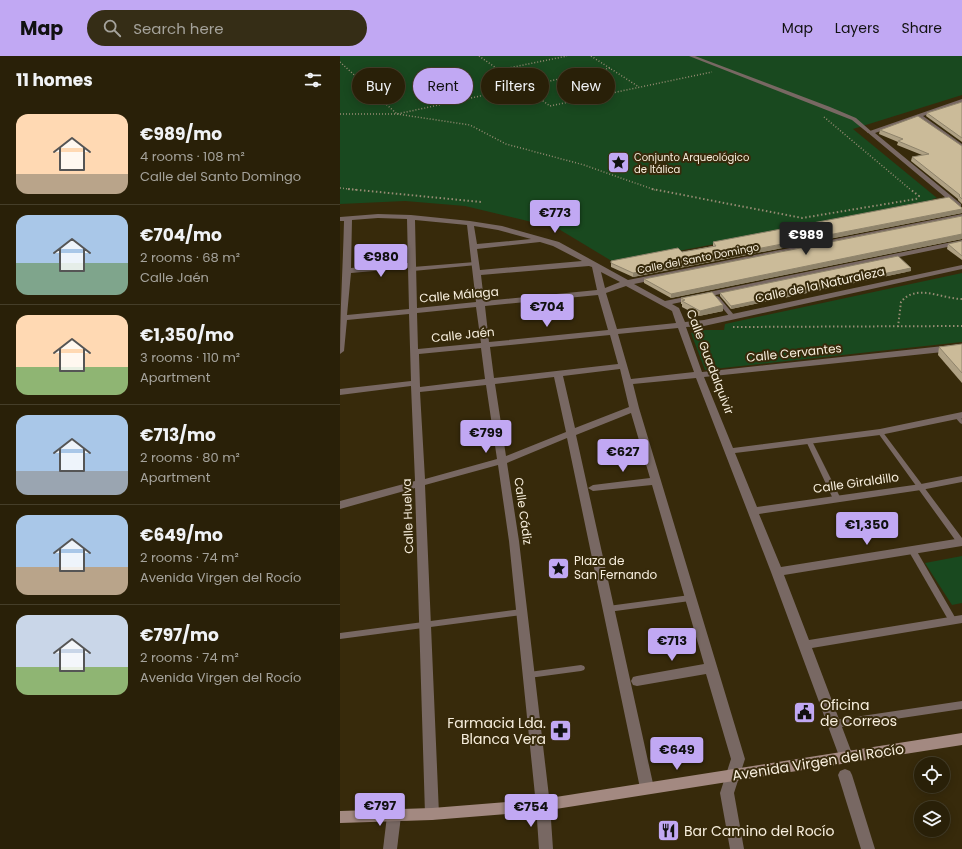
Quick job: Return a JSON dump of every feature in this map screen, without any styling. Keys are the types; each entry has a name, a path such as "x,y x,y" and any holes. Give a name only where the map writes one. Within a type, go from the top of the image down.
{"street":[{"path":"870,132 962,101"},
{"path":"919,116 962,147"},
{"path":"870,132 961,207"},
{"name":"Calle Guadalquivir","path":"344,219 378,216 470,222 556,244 676,310 699,375 777,572 846,756"},
{"name":"Calle del Santo Domingo","path":"626,283 962,216"},
{"name":"Calle Huelva","path":"411,217 414,352 417,387 432,814"},
{"path":"340,351 341,318 347,271 344,219"},
{"name":"Calle Cádiz","path":"470,222 490,382 514,541 543,805 546,849"},
{"path":"473,247 543,241"},
{"path":"665,303 962,242"},
{"path":"476,269 593,264 629,382 634,408 738,759 727,794 737,849"},
{"path":"347,271 413,267"},
{"name":"Calle de la Naturaleza","path":"682,324 704,322 962,267"},
{"name":"Calle Málaga","path":"341,318 601,292 626,283"},
{"name":"Calle Jaén","path":"414,352 682,324"},
{"name":"Calle Cervantes","path":"629,382 962,347"},
{"path":"340,392 490,382 624,366"},
{"path":"558,374 647,788"},
{"path":"340,505 502,461 634,408"},
{"path":"730,451 880,432 960,418"},
{"name":"Calle Giraldillo","path":"753,511 921,488 962,479"},
{"path":"592,488 656,481"},
{"path":"777,572 962,542"},
{"path":"805,645 958,620"},
{"path":"637,681 711,668"},
{"name":"Avenida Virgen del Rocío","path":"340,817 432,814 543,805 732,776 962,738"},
{"path":"845,775 868,849"},
{"path":"390,849 394,816"}],"lane":[{"path":"691,56 835,111 854,120 870,132"},
{"path":"413,267 476,269"},
{"path":"713,293 732,316"},
{"path":"880,432 962,542"},
{"path":"809,441 837,499"},
{"path":"912,550 958,620"},
{"path":"608,609 690,598"},
{"path":"340,636 522,612"},
{"path":"529,675 581,668"},
{"path":"835,724 962,706"}],"path":[{"path":"479,56 496,68"},
{"path":"509,68 567,56"},
{"path":"591,56 610,68"},
{"path":"340,62 397,114"},
{"path":"615,71 640,87"},
{"path":"547,104 550,106 716,72"},
{"path":"397,114 481,96"},
{"path":"340,114 397,114 470,125 506,144 584,165 656,190 802,218 916,199 919,196 823,116"},
{"path":"340,188 481,202"},
{"path":"898,326 901,303 905,297 913,293 921,292 948,298 962,299"},
{"path":"726,327 962,326"}],"green space":[{"name":"Conjunto Arqueológico de Itálica","path":"340,56 962,56 962,95 853,129 937,198 932,199 936,202 615,263 557,228 465,206 405,201 340,204"},
{"path":"962,273 962,342 705,370 691,333 702,330 724,330 725,324"},
{"path":"962,556 962,603 952,605 925,563"}],"building":[{"path":"962,102 962,138 927,113"},
{"path":"918,116 962,146 962,199 959,196 960,195 912,157 929,154 898,141 903,139 880,130"},
{"path":"949,197 962,209 633,273 611,263 611,261 678,248 682,252 716,246 713,242"},
{"path":"962,216 962,234 671,294 644,279"},
{"path":"962,241 962,256 948,244"},
{"path":"898,256 911,268 731,306 720,293"},
{"path":"712,292 723,305 700,311 682,301 685,300 681,298"},
{"path":"962,344 962,373 939,347"}],"place":[{"name":"Conjunto Arqueológico de Itálica","path":"618,163"},
{"name":"Plaza de San Fernando","path":"559,568"},
{"name":"Oficina de Correos","path":"805,713"},
{"name":"Farmacia Lda. Blanca Vera","path":"561,731"},
{"name":"Bar Camino del Rocío","path":"668,831"}]}
